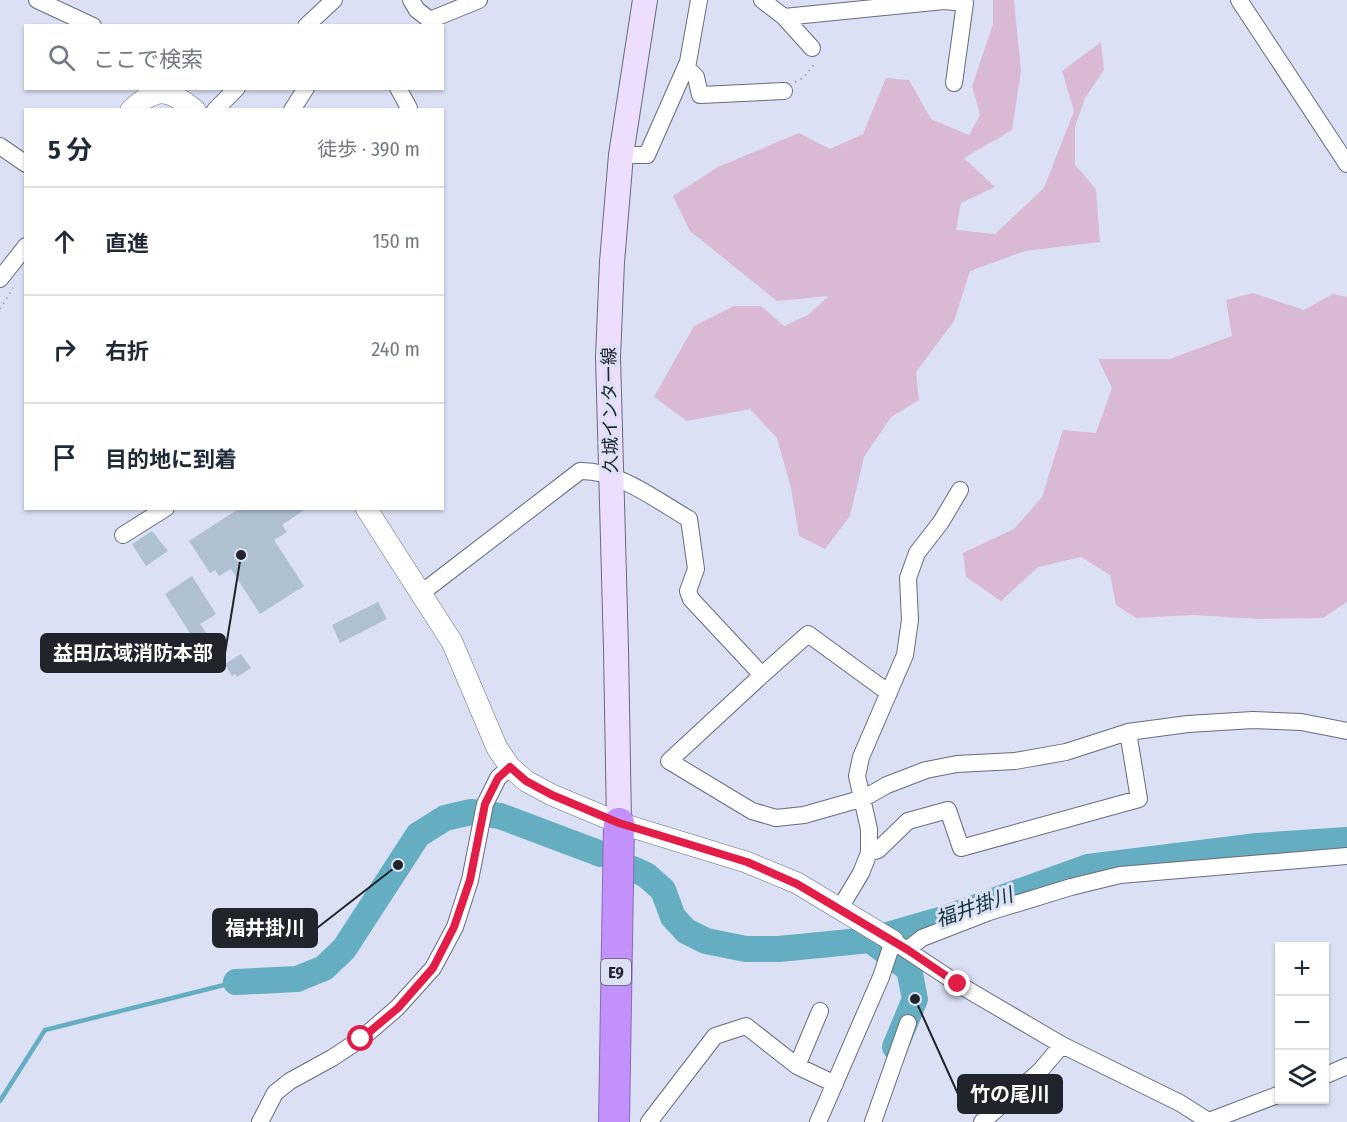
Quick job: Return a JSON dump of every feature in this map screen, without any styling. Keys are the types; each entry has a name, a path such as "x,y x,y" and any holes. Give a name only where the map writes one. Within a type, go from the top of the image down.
{"highway":[{"name":"E9","path":"614,1122 619,823"}],"main road":[{"name":"久城インター線","path":"619,823 608,357 612,262 621,155 645,0"}],"street":[{"path":"37,0 87,24"},
{"path":"308,24 334,0"},
{"path":"411,0 425,23 478,0"},
{"path":"621,155 647,155 686,67 699,0"},
{"path":"762,0 784,18 812,48"},
{"path":"1239,0 1347,164"},
{"path":"784,18 944,1 965,3 954,83"},
{"path":"686,67 696,77 700,95 784,91"},
{"path":"133,108 145,97 159,90 171,94 192,108"},
{"path":"217,108 235,90"},
{"path":"293,108 305,90"},
{"path":"399,90 409,108"},
{"path":"0,146 24,163"},
{"path":"0,279 24,249"},
{"path":"420,594 580,471 596,471 632,486 689,519 696,569 688,591 691,599 762,675"},
{"path":"840,908 861,873 869,853 869,829 864,798 857,776 861,757 905,655 910,620 908,578 917,553 941,522 960,490"},
{"path":"123,535 163,510"},
{"path":"367,510 452,642 493,739 510,767 526,781 552,795 619,823 747,862 797,884 901,945 958,984 1062,1045 1180,1103 1209,1121 1275,1096"},
{"path":"889,693 808,634 669,761 752,811 776,818 804,815 864,798 887,785 926,770 957,764 1015,761 1065,752 1128,732 1188,724 1253,720 1301,722 1347,731"},
{"path":"869,853 878,850 908,821 948,810 961,848 1139,799 1128,732"},
{"path":"260,1122 274,1094 290,1081 361,1039 398,1008 433,968 454,927 467,889 485,804 498,778 510,767"},
{"path":"818,1122 881,976 901,945 989,912 1120,875 1347,856"},
{"path":"797,1066 820,1011"},
{"path":"873,1122 908,1023"},
{"path":"649,1122 715,1036 746,1026 797,1066 835,1084"},
{"path":"982,1122 1040,1071 1062,1045"},
{"path":"1329,1074 1347,1066"}],"path":[{"path":"784,91 802,78 813,66 812,48"}],"shaded area":[{"path":"993,0 1014,0 1021,71 1012,130 964,158 995,187 961,203 956,230 995,234 1044,188 1074,111 1062,71 1101,42 1104,70 1085,98 1075,127 1075,165 1096,189 1100,242 1025,251 970,271 954,321 916,372 919,400 891,417 864,457 850,516 825,549 799,536 791,488 777,438 750,409 687,421 654,397 694,326 734,306 761,306 784,326 808,315 829,296 777,301 690,231 673,196 718,167 799,133 830,149 863,134 886,78 909,80 931,119 969,135 980,115 972,86 993,24"},
{"path":"1253,293 1304,310 1333,294 1347,297 1347,602 1323,618 1259,619 1194,615 1136,618 1116,605 1110,575 1081,557 1038,567 1001,601 966,577 963,553 1014,529 1042,497 1063,430 1096,433 1112,388 1098,359 1170,359 1232,336 1226,300"}],"building":[{"path":"237,510 304,510 282,525 287,532 274,540 304,586 260,614 231,569 219,576 215,570 210,573 189,541"},
{"path":"152,531 168,551 146,566 132,544"},
{"path":"192,576 216,614 200,624 223,657 208,667 195,647 198,646 165,594"},
{"path":"378,602 387,619 340,643 332,625"},
{"path":"241,654 251,668 237,677 235,674 232,676 225,664"}],"waterway":[{"name":"福井掛川","path":"236,982 297,979 324,968 344,949 418,835 445,818 471,812 500,816 601,854"},
{"name":"福井掛川","path":"633,869 646,875 663,890 673,917 686,931 706,941 746,949 779,949 870,940 943,919 1088,867 1257,846 1347,840"},
{"path":"870,940 909,969 915,999 895,1047"},
{"path":"0,1101 45,1030 236,982"}],"place":[{"name":"益田広域消防本部","path":"241,555"},
{"name":"福井掛川","path":"398,865"},
{"name":"竹の尾川","path":"915,999"}],"route":[{"path":"361,1039 398,1008 433,968 454,927 470,880 485,804 498,778 510,767 526,781 552,795 619,823 747,862 797,884 908,950 958,984"}]}
